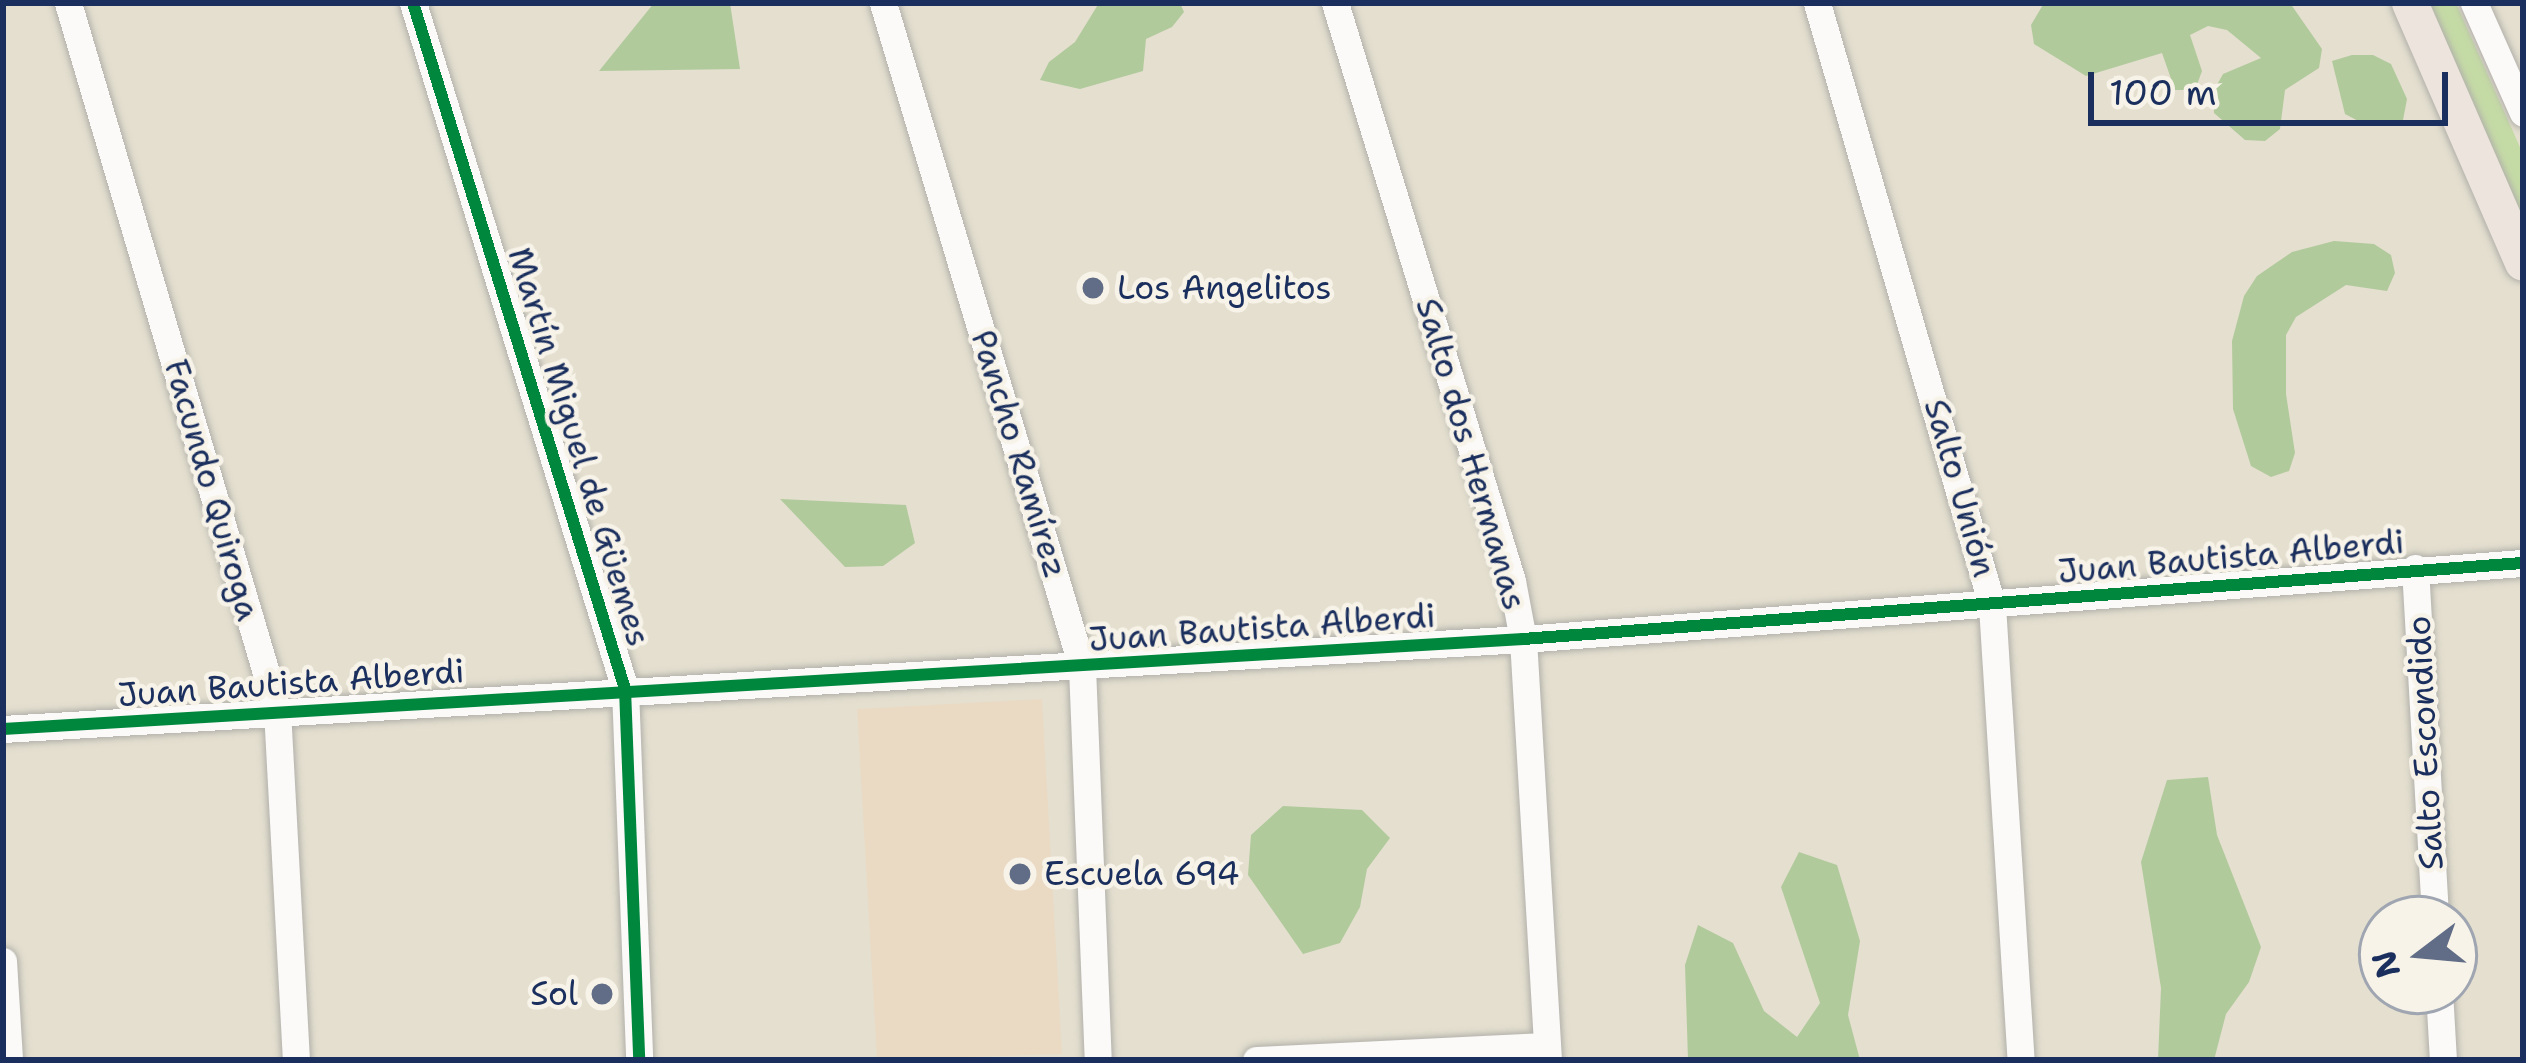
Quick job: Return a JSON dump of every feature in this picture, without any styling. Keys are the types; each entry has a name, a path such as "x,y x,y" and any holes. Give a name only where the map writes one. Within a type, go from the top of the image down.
{"main road":[{"path":"2410,3 2523,263"}],"street":[{"name":"Facundo Quiroga","path":"68,3 278,710 296,1060"},
{"name":"Martín Miguel de Güemes","path":"413,3 625,689 639,1060"},
{"name":"Pancho Ramírez","path":"884,3 1082,667 1098,1060"},
{"name":"Salto dos Hermanas","path":"1335,3 1512,580 1523,638 1548,1053"},
{"name":"Salto Unión","path":"1817,3 1982,556 1992,605 2021,1060"},
{"path":"2474,3 2523,113"},
{"name":"Juan Bautista Alberdi","path":"3,729 1523,638 2523,563"},
{"name":"Salto Escondido","path":"2414,568 2434,895"},
{"path":"3,962 9,1060"},
{"path":"2440,1015 2443,1060"},
{"path":"1256,1060 1548,1053"}],"shaded area":[{"path":"1042,699 1062,1054 877,1060 857,709"}],"green space":[{"path":"654,3 730,3 740,69 599,71"},
{"path":"1099,3 1180,3 1184,12 1172,27 1146,39 1143,71 1080,89 1040,80 1049,62 1075,42"},
{"path":"2044,3 2290,3 2322,49 2319,68 2285,90 2280,129 2265,141 2245,140 2214,113 2213,92 2223,74 2261,58 2227,30 2208,26 2190,35 2202,71 2195,90 2175,90 2162,53 2086,76 2034,44 2031,25"},
{"path":"2420,3 2456,3 2523,154 2523,235"},
{"path":"2373,55 2391,64 2407,99 2403,120 2364,124 2345,114 2332,61"},
{"path":"2334,241 2374,244 2391,255 2395,273 2387,291 2346,285 2296,317 2286,335 2286,394 2295,453 2289,471 2271,477 2251,466 2233,409 2232,341 2244,296 2257,276 2292,252"},
{"path":"780,499 906,505 915,543 883,566 845,567"},
{"path":"2208,777 2217,835 2261,947 2249,982 2226,1014 2214,1060 2158,1060 2161,988 2141,862 2167,780"},
{"path":"1283,806 1362,810 1390,838 1367,869 1360,907 1340,943 1303,954 1248,875 1251,835"},
{"path":"1799,852 1837,865 1860,941 1848,1015 1860,1060 1688,1060 1685,965 1698,925 1733,943 1764,1011 1797,1037 1820,1003 1781,887"}],"cycle path":[{"path":"413,3 625,689 639,1060"},
{"path":"3,729 1523,639 2523,563"}],"place":[{"name":"Los Angelitos","path":"1093,288"},
{"name":"Escuela 694","path":"1020,874"},
{"name":"Sol","path":"602,994"}]}
